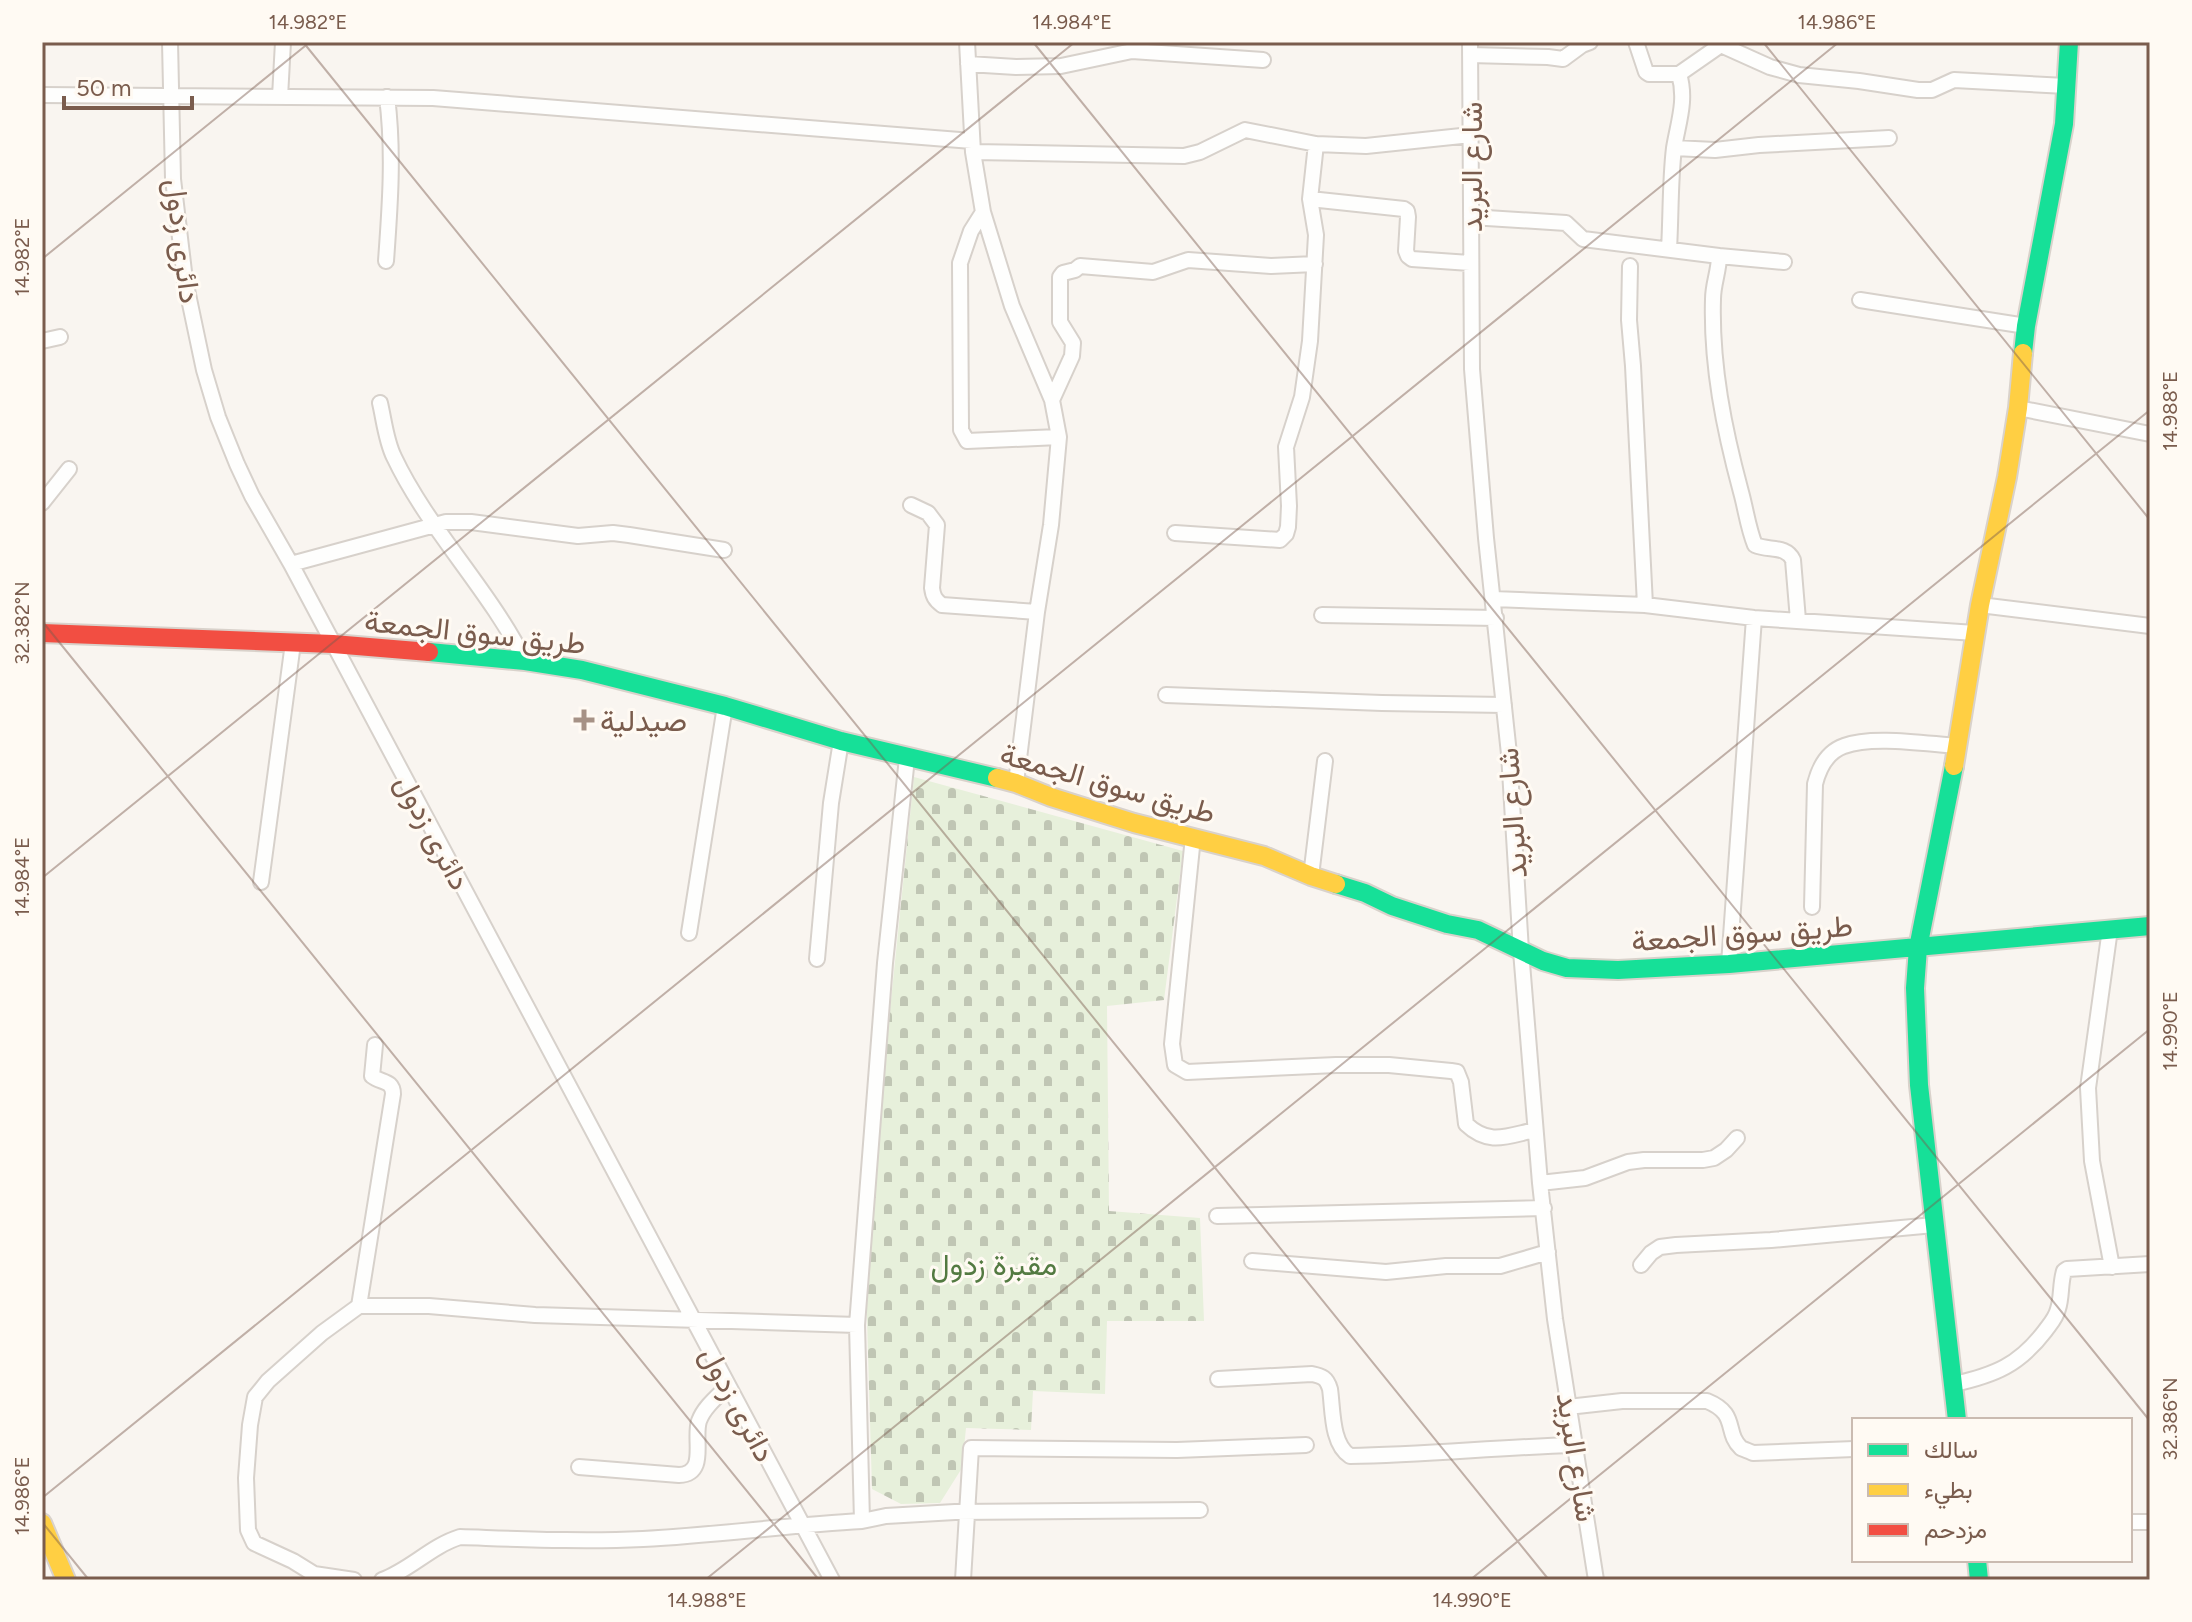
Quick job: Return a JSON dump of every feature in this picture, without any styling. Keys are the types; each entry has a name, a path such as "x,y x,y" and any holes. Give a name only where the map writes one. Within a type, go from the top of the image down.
{"main road":[{"path":"1957,1418 1916,1040 1918,948 1958,746 1980,605 2007,477 2026,326 2064,124 2069,42"},
{"name":"طريق سوق الجمعة","path":"42,633 333,644 525,661 582,670 725,706 841,741 1016,783 1134,823 1264,856 1392,906 1447,924 1478,930 1543,961 1567,968 1590,970 1729,964 2150,926"},
{"path":"42,1523 66,1580"}],"street":[{"name":"دائرى زدول","path":"170,42 173,179 185,280 204,370 237,464 827,1576"},
{"path":"280,97 283,42"},
{"path":"967,42 973,146 983,212 1012,306 1052,400 1059,437 1051,525 1016,783"},
{"path":"1470,48 1547,49 1563,59 1590,42"},
{"path":"1636,42 1643,68 1649,74 1679,74 1723,43 1770,67 1799,75 1918,90 1932,90 1954,80 2066,86"},
{"name":"شارع البريد","path":"1470,48 1472,369 1504,705 1540,1183 1555,1319 1596,1580"},
{"path":"968,64 1061,66 1132,51 1263,60"},
{"path":"1669,249 1674,148 1682,109 1679,74"},
{"path":"42,95 433,98 973,146 1184,156 1200,152 1245,130 1316,144 1366,146 1471,135"},
{"path":"386,261 392,164 387,97"},
{"path":"1674,148 1715,150 1889,138"},
{"path":"1175,533 1280,540 1286,534 1289,506 1286,447 1302,397 1310,341 1316,235 1310,199 1316,144"},
{"path":"1310,199 1404,209 1408,217 1408,256 1412,259 1470,263"},
{"path":"983,212 971,231 960,263 961,430 967,441 1059,437"},
{"path":"1471,217 1566,223 1583,239 1784,262"},
{"path":"1719,256 1713,294 1713,342 1728,446 1748,529 1755,545 1786,551 1793,560 1798,620"},
{"path":"1052,400 1072,356 1073,343 1060,322 1060,277 1063,273 1085,266 1153,272 1188,260 1271,266 1315,264"},
{"path":"1630,266 1629,320 1645,605"},
{"path":"1860,300 2026,326"},
{"path":"42,341 60,337"},
{"path":"380,403 392,454 435,524 505,624 525,661"},
{"path":"2018,408 2150,434"},
{"path":"42,503 69,469"},
{"path":"911,505 928,513 937,525 932,588 937,601 942,605 1037,612"},
{"path":"291,564 435,524 471,522 578,536 621,534 724,550"},
{"path":"1493,599 1645,605 1754,618 1975,633"},
{"path":"1980,605 2150,626"},
{"path":"1322,615 1496,618"},
{"path":"1729,964 1754,618"},
{"path":"261,882 293,643"},
{"path":"1166,695 1504,705"},
{"path":"689,933 725,706"},
{"path":"817,959 831,803 841,741"},
{"path":"1812,907 1815,784 1823,762 1843,746 1865,741 1958,746"},
{"path":"862,1521 857,1325 885,963 907,758"},
{"path":"1311,876 1325,761"},
{"path":"1193,837 1173,1024 1173,1060 1179,1069 1187,1072 1363,1065 1457,1072 1466,1124 1477,1135 1495,1139 1535,1130"},
{"path":"2110,929 2088,1088 2092,1161 2112,1267"},
{"path":"359,1306 393,1094 390,1083 372,1076 375,1045"},
{"path":"1540,1183 1585,1178 1628,1162 1714,1158 1737,1138"},
{"path":"1217,1216 1544,1208"},
{"path":"1641,1265 1660,1247 1934,1225"},
{"path":"1252,1261 1386,1272 1446,1266 1500,1266 1548,1252"},
{"path":"1954,1384 1982,1378 2011,1365 2032,1349 2056,1316 2064,1271 2073,1267 2150,1264"},
{"path":"354,1580 314,1574 254,1543 248,1530 246,1478 255,1397 268,1381 322,1333 359,1306 429,1306 535,1315 857,1325"},
{"path":"1218,1379 1322,1376 1330,1389 1338,1442 1350,1456 1575,1445"},
{"path":"579,1467 679,1475 691,1473 697,1465 699,1420 728,1386"},
{"path":"1568,1407 1622,1401 1707,1401 1719,1406 1728,1417 1741,1448 1753,1453 1852,1449"},
{"path":"963,1580 971,1448 1177,1450 1306,1445"},
{"path":"382,1580 460,1537 590,1541 716,1534 801,1524 862,1521 886,1516 967,1512 1200,1510"}],"green space":[{"name":"مقبرة زدول","path":"914,777 1183,851 1164,1000 1107,1006 1109,1211 1200,1218 1204,1321 1107,1321 1105,1394 1033,1391 1031,1430 966,1428 962,1468 940,1503 901,1504 872,1489 866,1285 874,1166"}],"traffic: fast":[{"path":"2023,353 2064,124 2069,42"},
{"path":"429,652 582,670 725,706 841,741 997,778"},
{"path":"1954,766 1918,948 1915,988 1919,1085 1957,1418"},
{"path":"1336,884 1447,924 1478,930 1543,961 1567,968 1618,970 1729,964 2150,926"},
{"path":"1977,1562 1979,1580"}],"traffic: slow":[{"path":"1954,766 1980,605 2007,477 2023,353"},
{"path":"997,778 1134,823 1264,856 1336,884"},
{"path":"42,1523 66,1580"}],"traffic: jam":[{"path":"42,633 333,644 429,652"}],"place":[{"name":"صيدلية","path":"584,720"}]}
